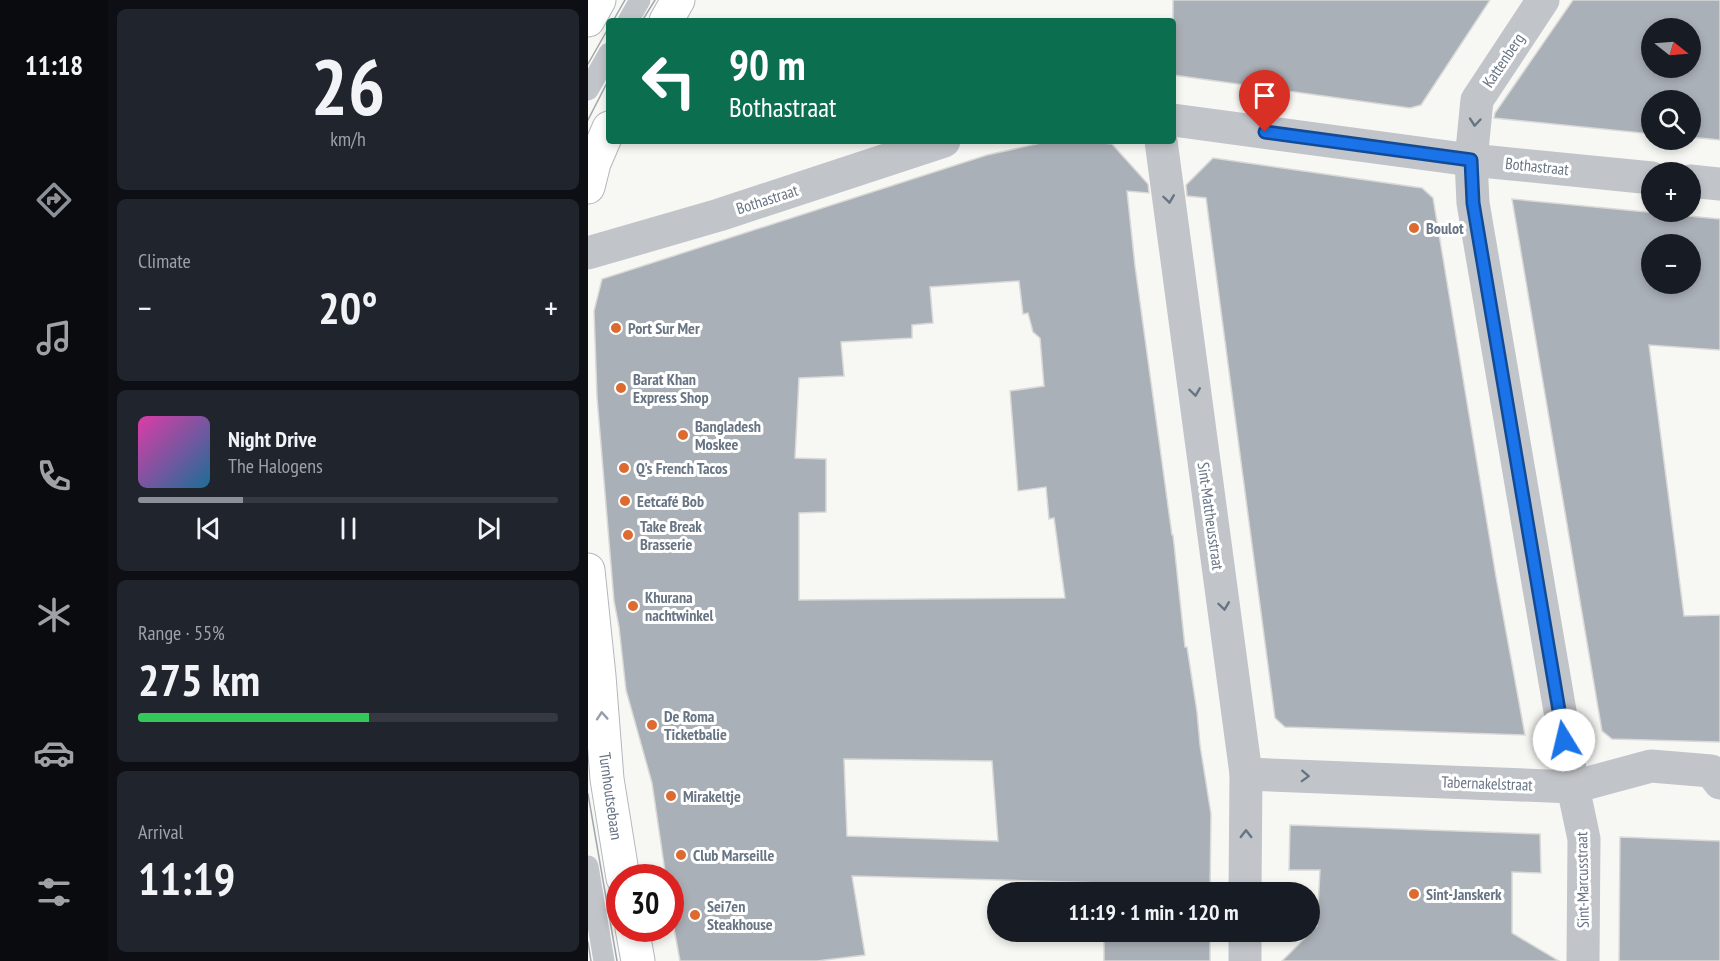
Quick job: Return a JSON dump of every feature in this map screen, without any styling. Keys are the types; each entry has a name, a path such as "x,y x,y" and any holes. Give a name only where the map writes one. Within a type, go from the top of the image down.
{"main road":[{"path":"588,20 599,0"},
{"path":"668,18 678,0"},
{"path":"588,187 594,164 606,135"},
{"name":"Turnhoutsebaan","path":"588,570 607,779 621,864"},
{"path":"635,942 638,961"}],"street":[{"name":"Kattenberg","path":"1471,160 1477,100 1543,0"},
{"name":"Bothastraat","path":"1176,120 1471,160 1641,176"},
{"name":"Bothastraat","path":"588,253 718,215 935,144"},
{"name":"Sint-Mattheusstraat","path":"1161,144 1246,774 1245,882"},
{"name":"Sint-Marcusstraat","path":"1471,160 1473,203 1572,787 1584,839 1583,961"},
{"path":"1701,182 1720,184"},
{"name":"Tabernakelstraat","path":"1246,774 1572,787 1651,766 1711,771 1720,783"},
{"path":"1245,942 1245,961"}],"lane":[{"path":"630,18 640,0"},
{"path":"588,90 606,58"},
{"path":"588,866 604,961"}],"building":[{"path":"1173,0 1490,0 1421,105 1410,108 1176,75 1176,18 1173,18"},
{"path":"1573,0 1720,0 1720,140 1701,138 1701,90 1641,90 1641,133 1494,118 1495,113"},
{"path":"1036,144 1112,144 1148,184 1149,193 1127,191 1135,266 1173,535 1185,647 1187,647 1211,814 1210,882 1068,882 852,876 865,955 817,961 680,961 676,942 684,942 684,864 664,864 652,783 626,690 614,601 597,397 594,311 602,279 987,155","holes":["1019,281 1023,314 1028,313 1033,332 1040,338 1044,386 1010,391 1018,491 1046,487 1049,519 1054,518 1065,598 799,600 799,513 826,512 826,459 795,458 799,378 844,376 841,342 912,338 912,325 933,323 930,287","844,759 992,761 998,841 847,836"]},
{"path":"1213,158 1422,188 1433,198 1496,577 1525,735 1285,727 1275,718 1206,198 1187,196 1186,185"},
{"path":"1512,199 1641,211 1641,222 1701,222 1701,217 1720,219 1720,350 1649,345 1684,616 1720,615 1720,742 1612,739 1602,731"},
{"name":"Sint-Janskerk","path":"1290,825 1540,834 1541,873 1512,872 1512,933 1559,961 1282,961 1301,942 1320,942 1320,870 1289,870"},
{"path":"1620,837 1720,841 1720,961 1619,961"},
{"path":"1104,942 1210,942 1210,961 1104,961"}],"tram line":[{"path":"615,18 625,0"},
{"path":"644,18 655,0"},
{"path":"588,64 606,32"},
{"path":"588,120 606,85"},
{"path":"588,794 617,961"},
{"path":"588,942 591,961"}],"place":[{"name":"Boulot","path":"1414,228"},
{"name":"Port Sur Mer","path":"616,328"},
{"name":"Barat Khan Express Shop","path":"621,388"},
{"name":"Bangladesh Moskee","path":"683,435"},
{"name":"Q's French Tacos","path":"624,468"},
{"name":"Eetcafé Bob","path":"625,501"},
{"name":"Take Break Brasserie","path":"628,535"},
{"name":"Khurana nachtwinkel","path":"633,606"},
{"name":"De Roma Ticketbalie","path":"652,725"},
{"name":"Mirakeltje","path":"671,796"},
{"name":"Club Marseille","path":"681,855"},
{"name":"Sint-Janskerk","path":"1414,894"},
{"name":"Sei7en Steakhouse","path":"695,915"}],"route":[{"path":"1265,132 1471,160 1473,203 1564,740"}]}
